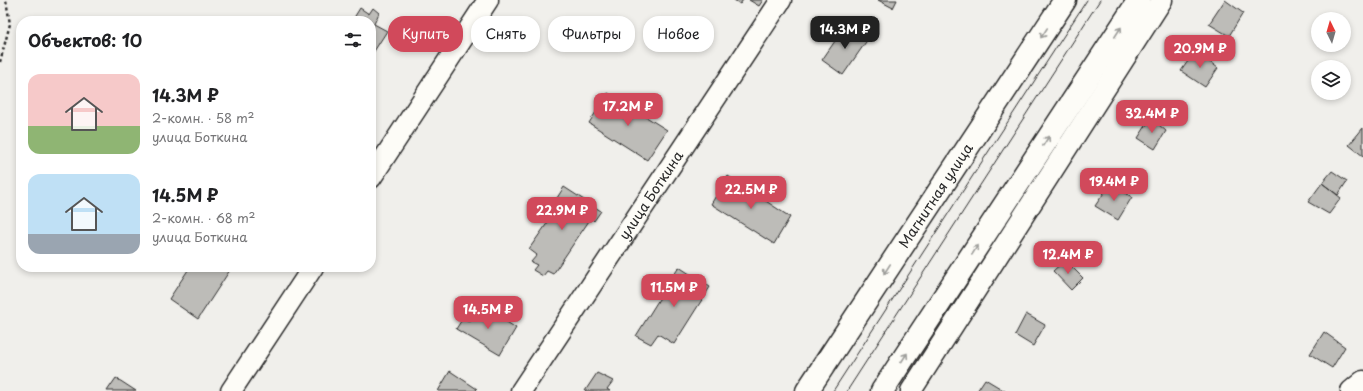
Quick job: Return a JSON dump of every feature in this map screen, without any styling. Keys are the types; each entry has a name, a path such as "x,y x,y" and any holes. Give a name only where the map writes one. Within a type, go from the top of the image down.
{"main road":[{"name":"Магнитная улица","path":"807,391 1066,0"},
{"path":"882,391 1139,0"}],"street":[{"path":"376,170 488,0"},
{"name":"улица Боткина","path":"521,391 781,0"},
{"path":"911,391 1162,0"},
{"path":"231,391 310,272"},
{"path":"1351,391 1363,381"}],"path":[{"path":"0,62 10,24 6,0"}],"building":[{"path":"734,0 743,0 740,4"},
{"path":"749,0 763,0 759,6"},
{"path":"878,0 897,0 893,8"},
{"path":"1225,0 1243,13 1229,36 1209,24"},
{"path":"360,8 369,14 373,8 379,13 376,20 376,16 355,16"},
{"path":"376,25 387,31 376,48"},
{"path":"846,25 868,39 843,75 822,60"},
{"path":"1195,51 1218,68 1205,87 1181,71"},
{"path":"608,93 667,130 647,160 589,123"},
{"path":"1151,118 1166,131 1155,149 1138,138"},
{"path":"1363,128 1363,156 1349,145"},
{"path":"1332,171 1347,181 1338,195 1322,183"},
{"path":"728,176 790,217 774,244 711,204"},
{"path":"1322,183 1341,198 1329,214 1308,202"},
{"path":"1110,184 1132,197 1118,220 1095,206"},
{"path":"564,187 601,211 594,221 591,218 553,274 547,271 543,276 533,270 537,265 531,262 537,255 529,249 560,205 555,201"},
{"path":"1065,260 1083,278 1071,290 1053,271"},
{"path":"679,267 710,287 674,344 658,334 651,344 636,336"},
{"path":"187,272 229,272 198,319 169,299"},
{"path":"479,304 516,328 500,355 456,329 463,318 469,321"},
{"path":"1026,314 1045,325 1033,346 1015,335"},
{"path":"1324,332 1345,347 1332,368 1310,354"},
{"path":"450,371 477,389 475,391 438,391"},
{"path":"597,373 613,381 607,389 610,391 585,391"},
{"path":"116,378 136,391 107,391"},
{"path":"985,379 1005,391 977,391"}],"tram line":[{"path":"833,391 1087,0"},
{"path":"847,391 1100,0"}]}
